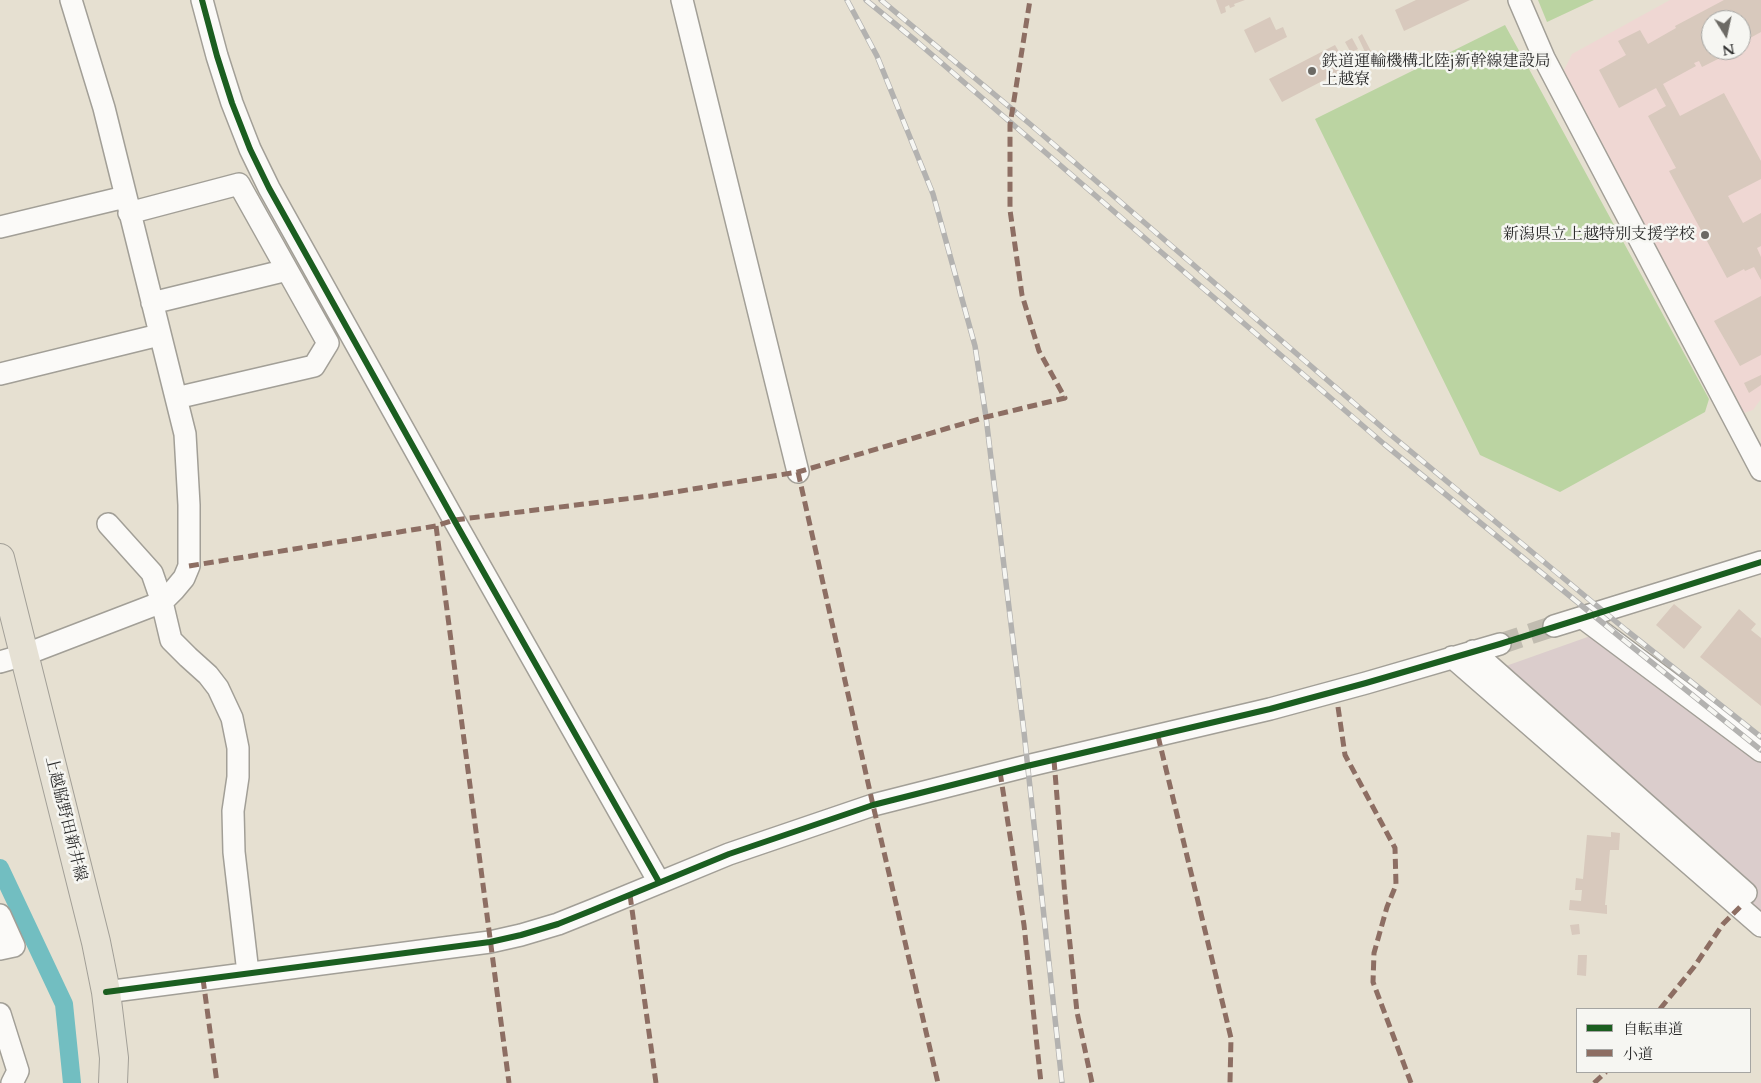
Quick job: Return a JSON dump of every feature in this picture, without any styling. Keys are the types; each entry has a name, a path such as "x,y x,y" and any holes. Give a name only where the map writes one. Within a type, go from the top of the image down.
{"main road":[{"name":"上越脇野田新井線","path":"0,558 12,659 96,942 106,992 114,1058 113,1083"}],"street":[{"path":"12,659 162,602 184,578 189,566 187,462 184,434 104,108 70,0"},
{"path":"202,0 232,103 250,149 269,188 658,882"},
{"path":"682,0 798,472"},
{"path":"1519,0 1544,58 1761,470"},
{"path":"0,226 239,184 328,343 314,366 176,398"},
{"path":"152,303 287,270"},
{"path":"0,374 159,335"},
{"path":"108,524 152,573 162,602 171,640 208,675 218,688 232,718 238,748 238,777 233,811 234,852 248,974"},
{"path":"1554,626 1761,562"},
{"path":"1583,618 1761,751"},
{"path":"106,992 490,942 521,935 558,924 738,850 873,804 1270,709 1500,644"},
{"path":"1473,651 1761,906"},
{"path":"1452,657 1761,926"},
{"path":"0,915 14,946 0,949"},
{"path":"0,1014 18,1072 12,1083"}],"shaded area":[{"name":"新潟県立上越特別支援学校","path":"1670,0 1761,0 1761,399 1753,410 1744,413 1563,72 1572,54"},
{"path":"1596,634 1761,760 1761,918 1489,672"}],"green space":[{"path":"1538,0 1594,0 1547,22"},
{"path":"1505,25 1709,399 1705,412 1560,492 1480,455 1315,119"}],"building":[{"path":"1216,0 1245,0 1234,4 1235,6 1230,8 1229,5 1225,7 1226,12 1221,14"},
{"path":"1416,0 1470,0 1404,31 1395,10"},
{"path":"1724,0 1761,0 1761,32 1751,38 1751,10 1705,10"},
{"path":"1701,12 1701,60 1716,60 1702,67 1699,61 1694,63 1696,66 1663,84 1680,116 1724,93 1761,161 1761,179 1728,196 1743,223 1761,213 1761,246 1757,248 1761,257 1761,280 1754,267 1745,271 1744,269 1727,278 1669,171 1676,168 1648,116 1666,106 1656,88 1619,108 1599,70 1626,55 1618,41 1640,30 1648,44 1676,28 1675,26"},
{"path":"1270,17 1276,30 1283,27 1287,37 1255,53 1244,30"},
{"path":"1362,34 1373,55 1358,62 1356,57 1365,52 1358,37"},
{"path":"1352,38 1358,49 1351,53 1345,42"},
{"name":"鉄道運輸機構北陸j新幹線建設局 上越寮","path":"1335,45 1342,57 1349,54 1355,64 1282,102 1269,79"},
{"path":"1761,296 1761,355 1740,366 1714,321"},
{"path":"1761,375 1761,385 1749,393 1744,383"},
{"path":"1674,604 1702,627 1684,649 1656,625"},
{"path":"1739,609 1756,624 1751,630 1761,638 1761,706 1700,657"},
{"path":"1611,832 1620,833 1619,850 1610,850 1605,905 1607,905 1607,914 1569,910 1570,900 1581,901 1582,890 1575,890 1576,878 1583,879 1587,835 1611,837"},
{"path":"1579,924 1580,934 1572,935 1570,925"},
{"path":"1578,955 1587,955 1586,976 1577,975"}],"waterway":[{"path":"0,868 64,1004 72,1083"}],"tunnel":[{"path":"1500,644 1554,626"}],"railway":[{"path":"847,0 877,56 933,194 975,346 986,417 1024,732 1062,1083"},
{"path":"866,0 1384,444 1761,750"},
{"path":"881,0 1030,124 1391,435 1626,630 1761,737"}],"marked path":[{"path":"189,566 436,526 454,520 650,496 798,472 986,417 1065,398 1039,351 1022,295 1010,210 1010,125 1030,0"},
{"path":"798,472 938,1083"},
{"path":"436,526 509,1083"},
{"path":"1338,707 1345,755 1395,848 1396,885 1387,907 1374,953 1373,982 1411,1083"},
{"path":"1158,736 1231,1038 1230,1083"},
{"path":"1054,760 1077,1012 1092,1083"},
{"path":"1000,772 1024,925 1041,1083"},
{"path":"630,895 656,1083"},
{"path":"1661,1008 1694,967 1723,924 1740,907"},
{"path":"203,979 217,1083"},
{"path":"1594,1083 1605,1073"}],"cycle path":[{"path":"202,0 232,103 250,149 269,188 659,882"},
{"path":"106,992 490,942 521,935 558,924 729,854 873,805 1027,766 1270,709 1366,683 1500,644 1761,562"}],"place":[{"name":"鉄道運輸機構北陸j新幹線建設局 上越寮","path":"1312,71"},
{"name":"新潟県立上越特別支援学校","path":"1705,235"}]}
